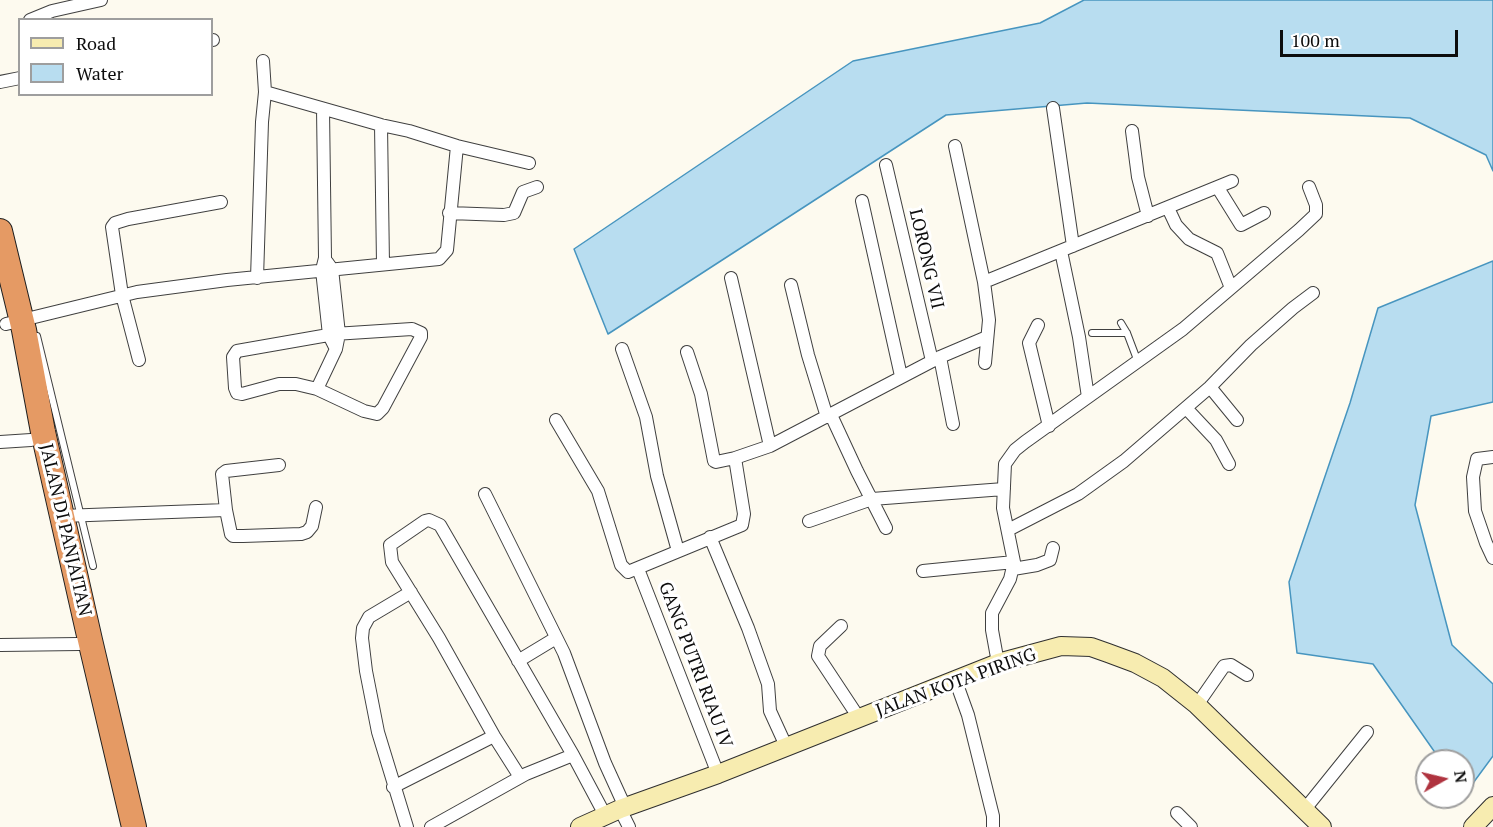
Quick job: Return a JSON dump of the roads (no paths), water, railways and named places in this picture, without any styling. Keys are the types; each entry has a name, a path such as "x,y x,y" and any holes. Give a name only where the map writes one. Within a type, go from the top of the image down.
{"highway":[{"name":"JALAN DI PANJAITAN","path":"0,231 20,321 31,440 121,827"},
{"name":"JALAN DI PANJAITAN","path":"0,299 20,321"},
{"name":"JALAN DI PANJAITAN","path":"25,377 71,516 134,827"}],"street":[{"path":"35,18 52,11 101,0"},
{"path":"257,278 265,92 263,61"},
{"path":"0,82 18,78"},
{"path":"265,92 458,146 529,163"},
{"path":"1053,108 1067,248 1088,397"},
{"path":"317,390 336,349 326,266 323,109"},
{"path":"381,125 383,264"},
{"path":"1132,131 1138,177 1148,216"},
{"path":"20,321 122,295 257,278 326,266 436,260 443,257 447,250 458,146"},
{"path":"955,146 984,282 990,330 987,337 986,363"},
{"name":"LORONG VII","path":"886,165 953,424"},
{"path":"984,282 1232,181"},
{"path":"450,213 504,215 514,213 523,192 537,187"},
{"path":"998,663 992,630 992,613 1010,579 1013,565 1003,508 1005,464 1015,450 1183,329 1316,214 1316,205 1309,187"},
{"path":"1218,188 1241,225 1264,213"},
{"path":"862,201 901,376"},
{"path":"139,360 122,295 112,227 115,223 221,202"},
{"path":"1168,208 1176,225 1189,239 1216,253 1231,288"},
{"path":"731,278 770,446"},
{"path":"791,285 808,355 829,416 886,528"},
{"path":"1008,530 1078,494 1124,461 1210,387 1251,345 1313,293"},
{"path":"1038,325 1029,343 1049,426"},
{"path":"412,329 419,331 421,337 380,413 372,414 317,390 285,383 242,394 237,393 234,388 233,357 237,351 248,348 334,335 412,329"},
{"path":"687,352 701,394 716,462 770,446 901,376 987,337"},
{"path":"622,349 646,417 657,476 678,552"},
{"path":"1210,387 1237,420"},
{"path":"1186,408 1216,440 1229,464"},
{"path":"556,420 598,491 621,566 628,572 710,537 738,528 743,523 744,514 735,458"},
{"path":"0,442 31,440"},
{"path":"1493,456 1477,459 1473,477 1475,511 1493,558"},
{"path":"279,465 226,471 222,474 231,534 233,536 301,534 307,532 312,526 316,507"},
{"path":"809,521 872,499 1004,489"},
{"path":"485,494 556,638 605,763 617,810"},
{"path":"71,516 226,510"},
{"path":"520,777 494,736 440,638 392,562 390,545 425,521 440,525 573,755 629,827"},
{"path":"710,537 752,639 768,684 770,711 786,746"},
{"path":"923,572 1037,565 1050,560 1053,548"},
{"name":"GANG PUTRI RIAU IV","path":"638,569 718,774"},
{"path":"407,827 378,732 366,671 362,631 369,617 411,592"},
{"path":"841,626 820,646 818,656 859,718"},
{"path":"518,661 556,638"},
{"path":"0,645 80,644"},
{"name":"JALAN KOTA PIRING","path":"580,827 617,810 718,774 955,679 998,663 1061,646 1091,647 1135,663 1163,678 1197,705 1322,827"},
{"path":"1197,705 1224,666 1230,665 1247,675"},
{"path":"955,679 968,715 993,816 993,827"},
{"path":"1305,809 1367,732"},
{"path":"393,787 494,736"},
{"path":"431,827 520,777 573,755"},
{"path":"1473,827 1493,806"},
{"path":"1178,813 1191,827"}],"lane":[{"path":"20,321 71,516 93,566"},
{"path":"1121,322 1138,362"},
{"path":"1092,333 1127,333"}],"water":[{"path":"1084,0 1493,0 1493,171 1486,155 1410,118 1087,103 946,115 608,334 574,249 853,61 1040,23"},
{"path":"1493,261 1493,402 1431,416 1415,505 1452,645 1493,684 1493,756 1475,780 1475,749 1433,749 1373,664 1297,653 1289,582 1350,403 1378,308"}]}
